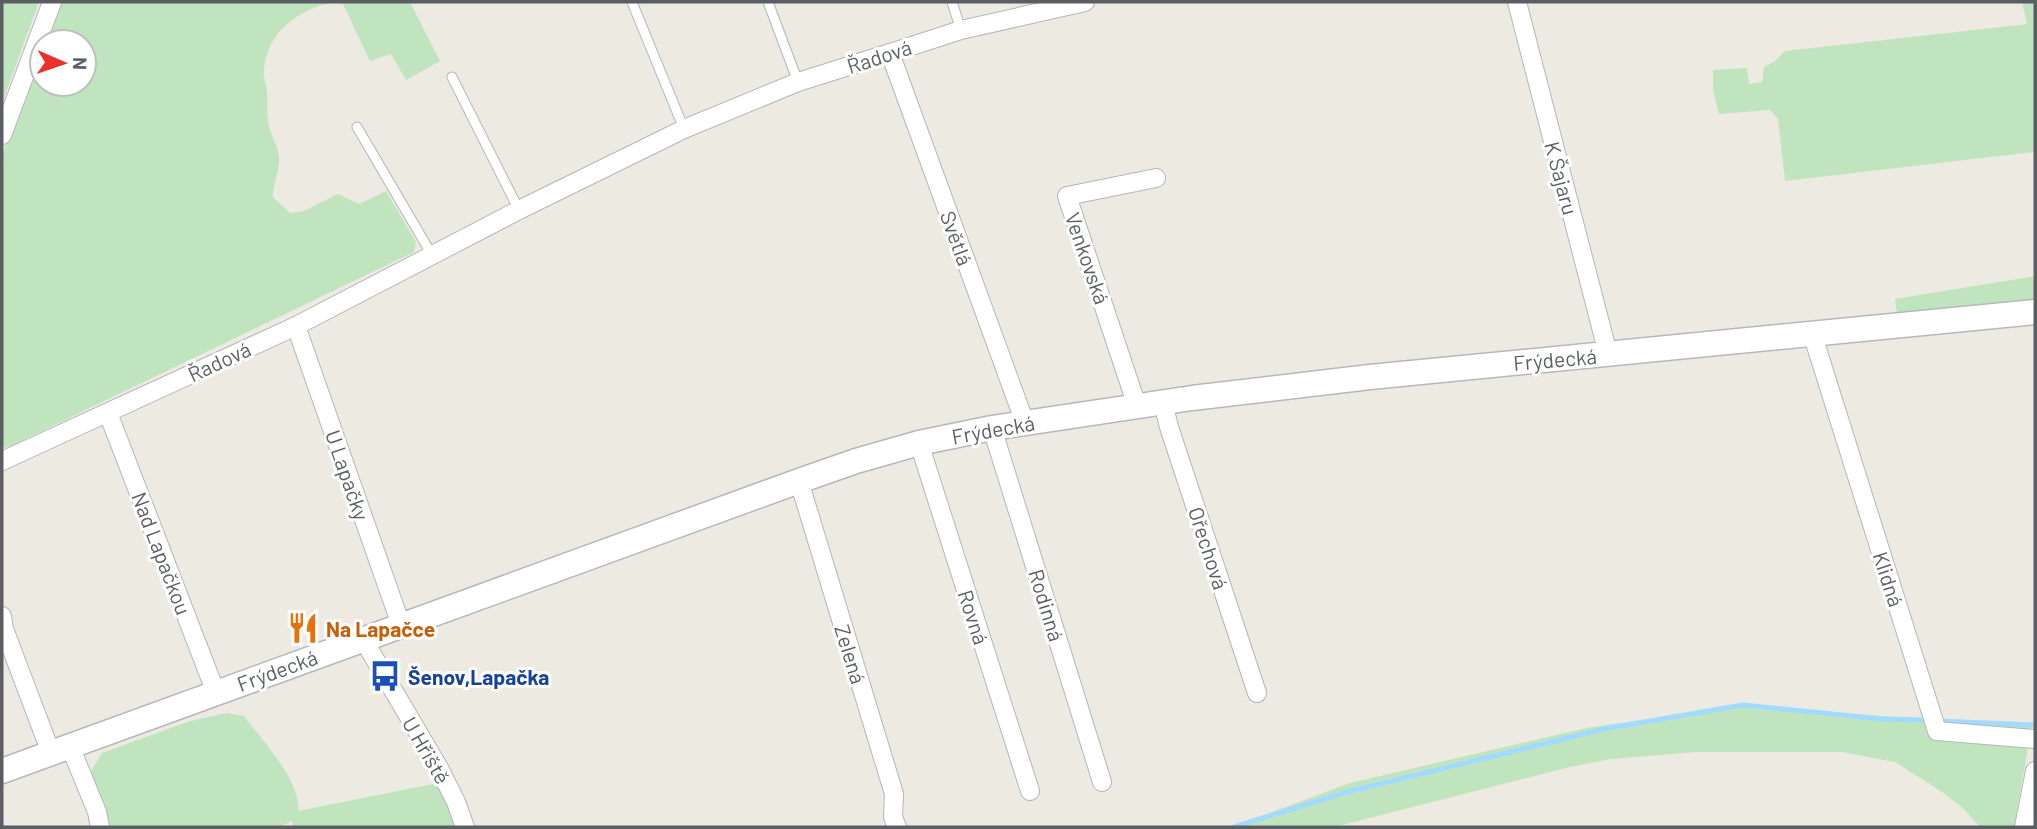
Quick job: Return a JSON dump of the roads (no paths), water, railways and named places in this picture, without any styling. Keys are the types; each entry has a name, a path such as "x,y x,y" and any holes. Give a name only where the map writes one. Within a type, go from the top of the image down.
{"main road":[{"name":"Frýdecká","path":"2,771 799,481 919,443 992,428 1316,382 2035,312"}],"street":[{"path":"2,135 52,2"},
{"name":"Řadová","path":"2,461 296,326 519,210 684,129 798,82 961,30 1085,2"},
{"name":"K Šajaru","path":"1517,2 1608,354"},
{"name":"Světlá","path":"890,53 1025,423"},
{"name":"Venkovská","path":"1137,406 1067,196 1156,178"},
{"name":"U Lapačky","path":"296,326 401,625"},
{"name":"Klidná","path":"1812,333 1937,731 2035,739"},
{"name":"Ořechová","path":"1163,403 1257,693"},
{"name":"Nad Lapačkou","path":"108,413 216,693"},
{"name":"Rodinná","path":"992,428 1102,782"},
{"name":"Rovná","path":"919,443 1030,791"},
{"name":"Zelená","path":"799,481 894,794 893,817 897,827"},
{"path":"2,616 4,629 60,750 97,812 100,827"},
{"name":"U Hřiště","path":"363,639 439,768 465,827"},
{"path":"2024,827 2035,771"}],"lane":[{"path":"632,2 684,129"},
{"path":"768,2 798,82"},
{"path":"952,2 961,30"},
{"path":"452,77 519,210"},
{"path":"357,127 432,255"}],"waterway":[{"path":"1234,827 1347,792 1604,729 1743,705 1882,719 1929,720"},
{"path":"1939,721 2035,725"}],"place":[{"name":"Na Lapačce","path":"303,628"},
{"name":"Šenov,Lapačka","path":"385,676"}]}
